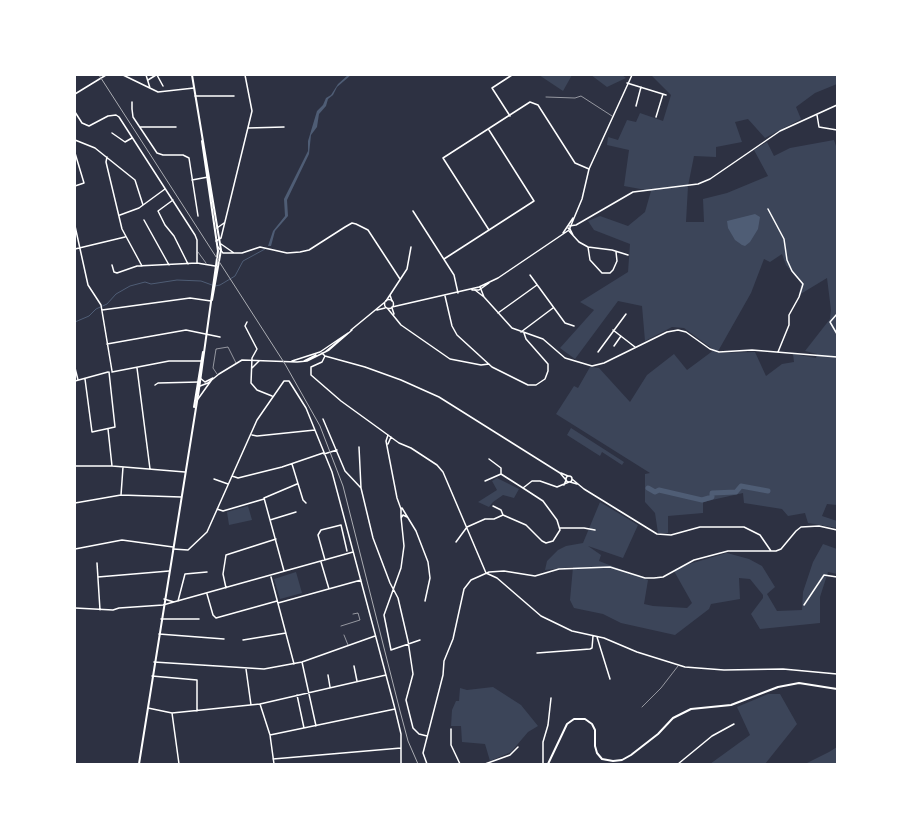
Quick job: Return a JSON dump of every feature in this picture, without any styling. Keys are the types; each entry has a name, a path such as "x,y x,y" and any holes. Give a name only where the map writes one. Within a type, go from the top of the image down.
{"main road":[{"path":"192,75 218,241"},
{"path":"216,228 218,233 217,266"},
{"path":"139,764 185,472 196,391 199,381 213,287 220,256 218,244"},
{"path":"194,410 199,388 202,361"},
{"path":"548,764 568,724 574,719 585,719 592,724 595,730 595,746 597,753 602,759 613,761 622,760 658,734 674,718 691,709 731,705 778,687 799,683 837,689"}],"street":[{"path":"75,94 106,75"},
{"path":"123,75 150,89 165,93 194,88"},
{"path":"146,75 150,89"},
{"path":"148,80 157,75 163,86"},
{"path":"218,241 225,222 248,128 252,104 245,75"},
{"path":"510,116 492,88 512,75"},
{"path":"569,228 582,199 590,169 612,116 632,75"},
{"path":"627,83 666,95"},
{"path":"636,106 641,87"},
{"path":"656,117 663,94"},
{"path":"195,96 234,96"},
{"path":"132,102 132,113 158,154 187,157 198,216"},
{"path":"489,230 443,158 530,102 534,103 575,163 590,169"},
{"path":"472,290 480,288 569,228 633,192 698,184 710,178 780,131 837,105"},
{"path":"75,112 84,125 89,126 112,115 119,117 195,235 197,240 197,263"},
{"path":"817,114 820,126 837,130"},
{"path":"140,127 176,127"},
{"path":"248,128 284,127"},
{"path":"444,259 534,201 488,129"},
{"path":"112,133 126,142 133,138"},
{"path":"75,140 95,148 135,180 143,205"},
{"path":"75,153 84,183 75,186"},
{"path":"107,157 106,162 125,237 142,266"},
{"path":"192,180 207,177"},
{"path":"120,215 143,205 165,189"},
{"path":"173,200 158,211 165,225 174,236 188,264"},
{"path":"768,209 784,239 787,260 792,271 803,284 789,315 790,325 778,352"},
{"path":"413,211 454,275 458,293"},
{"path":"144,220 169,265"},
{"path":"216,228 222,226 225,222"},
{"path":"220,250 223,253 234,253 263,248 287,253 300,252 309,250 352,223 368,230 400,279"},
{"path":"75,226 88,285 102,309 112,371"},
{"path":"569,228 579,242 588,247 616,251 628,255"},
{"path":"218,233 223,230"},
{"path":"75,249 125,237"},
{"path":"218,244 234,253"},
{"path":"394,314 384,305 390,293 407,269 411,247"},
{"path":"588,247 590,260 596,268 605,274 610,273 615,266 616,251"},
{"path":"220,256 223,253"},
{"path":"112,265 114,272 117,273 142,266 197,263 217,266"},
{"path":"530,275 565,323 574,326"},
{"path":"498,313 538,285"},
{"path":"377,310 388,309 398,305 480,288"},
{"path":"480,288 484,297"},
{"path":"475,290 484,297 509,326 521,332 543,339 565,358 592,366 604,363 667,332 678,330 686,332 710,349 719,352 752,350 837,357"},
{"path":"390,293 394,314 400,325 450,359 481,365 489,364"},
{"path":"445,296 455,332 489,364 528,385 536,385 544,381 548,371 548,364 526,340 524,333"},
{"path":"102,309 190,298 211,301"},
{"path":"196,391 217,375 242,360 302,362 324,354 386,302 392,301 398,305"},
{"path":"521,332 554,308"},
{"path":"598,352 626,314"},
{"path":"837,314 830,322 837,334"},
{"path":"247,322 245,326 257,349 252,360 251,380 254,387 259,391 272,396"},
{"path":"107,344 186,330 220,337"},
{"path":"302,362 319,353 352,330"},
{"path":"613,330 636,347"},
{"path":"614,346 621,336"},
{"path":"324,354 342,337"},
{"path":"292,361 319,353 324,354"},
{"path":"324,354 325,356 401,380 439,397 560,473 568,476 577,484 657,534 670,535 700,527 744,527 760,535 771,551"},
{"path":"325,356 322,362 311,367 311,375 341,401 391,437 426,458 443,472 486,573 497,578 541,616 572,631 597,636 637,652 691,668 784,669 837,674"},
{"path":"75,381 112,371 169,361 202,361"},
{"path":"251,369 259,361"},
{"path":"136,367 150,469"},
{"path":"75,368 78,380"},
{"path":"85,379 92,432 115,427 109,372"},
{"path":"155,385 158,383 205,382 213,378"},
{"path":"196,406 200,394 213,378"},
{"path":"75,549 122,540 182,550 190,548 207,532 257,420 272,396 286,380 290,381 302,400 332,472 362,580 401,734 401,764"},
{"path":"199,388 204,390"},
{"path":"323,419 345,471 361,488"},
{"path":"108,429 112,466"},
{"path":"251,435 257,436 315,430"},
{"path":"388,434 388,444 397,498 422,544 428,562 430,578 425,601"},
{"path":"388,444 391,437"},
{"path":"359,447 361,488 375,544 390,584 394,589 409,644 413,674 406,700 415,732 427,736"},
{"path":"232,476 238,478 292,464 337,450"},
{"path":"489,459 501,468 501,474"},
{"path":"292,464 297,484 303,500 306,503"},
{"path":"75,466 112,466 185,472"},
{"path":"121,495 123,467"},
{"path":"560,473 566,480 577,484"},
{"path":"485,481 501,474"},
{"path":"493,506 501,510 503,515 526,525 539,539 546,543 555,539 560,528 553,512 543,501 501,474"},
{"path":"564,486 568,476"},
{"path":"214,479 228,484"},
{"path":"523,488 527,483 535,481 557,487 564,486 572,479"},
{"path":"217,509 223,511 264,498 297,484"},
{"path":"75,502 121,495 181,497"},
{"path":"264,498 284,572"},
{"path":"400,506 404,553 394,589 384,615 391,650 420,640"},
{"path":"270,520 296,512"},
{"path":"401,519 403,515 407,517"},
{"path":"456,542 467,527 485,519 494,519 503,515"},
{"path":"325,560 318,535 321,530 341,525 347,551"},
{"path":"427,764 423,753 443,675 444,662 453,639 464,589 471,580 486,573 504,571 535,576 560,569 610,567 645,578 663,577 694,560 718,553 728,551 771,551 781,549 796,531 802,527 819,526 837,530"},
{"path":"560,528 584,528 595,530"},
{"path":"226,588 223,574 226,555 276,539"},
{"path":"75,608 113,610 120,608 164,605 354,552"},
{"path":"321,562 330,589"},
{"path":"97,563 100,610"},
{"path":"98,577 169,571"},
{"path":"178,601 185,574 207,572"},
{"path":"804,605 824,575 837,577"},
{"path":"270,576 294,664"},
{"path":"207,593 213,615 216,618 362,580"},
{"path":"164,598 174,602"},
{"path":"161,619 199,619"},
{"path":"243,640 286,633"},
{"path":"159,634 224,639"},
{"path":"536,653 590,649 592,648 593,635"},
{"path":"154,662 264,669 302,662 375,636"},
{"path":"597,636 610,679"},
{"path":"302,662 316,726"},
{"path":"354,666 357,681"},
{"path":"246,669 251,705"},
{"path":"328,675 330,687"},
{"path":"148,708 172,713 260,704 386,675"},
{"path":"152,676 197,680 197,711"},
{"path":"297,695 304,728"},
{"path":"543,764 543,742 548,725 551,698"},
{"path":"260,704 270,735 274,764"},
{"path":"270,735 395,709"},
{"path":"172,713 179,764"},
{"path":"678,764 712,736 734,724"},
{"path":"451,729 451,744 460,764"},
{"path":"485,764 510,754 518,747"},
{"path":"273,759 402,748"}],"lane":[{"path":"546,97 575,98 581,96 612,116"},
{"path":"197,250 207,264"},
{"path":"217,375 213,368 216,348 228,347 236,363"},
{"path":"341,626 360,620 358,613 353,614"},
{"path":"344,635 348,646"},
{"path":"642,707 661,688 678,665"}],"shaded area":[{"path":"348,75 351,75 337,87 333,95 328,99 326,106 319,114 317,127 311,135 309,154 287,200 288,216 275,231 271,246 268,246 273,231 285,216 284,199 308,151 308,141 317,111 323,105 326,98 331,95 338,84"},
{"path":"539,75 572,75 563,91"},
{"path":"591,75 622,75 626,78 607,87"},
{"path":"651,75 837,75 837,84 815,93 796,107 801,119 765,138 748,119 735,122 742,142 716,147 716,157 694,156 688,186 686,222 704,222 703,199 727,193 768,176 754,150 767,142 774,156 790,148 834,140 837,149 837,505 827,504 822,516 837,521 837,528 808,523 805,513 788,516 782,509 744,503 743,493 703,502 703,513 668,516 668,533 658,533 655,513 645,502 645,474 650,473 556,414 574,386 578,388 590,367 599,368 630,402 647,375 674,354 687,370 714,350 684,328 672,327 645,341 642,306 618,301 575,359 560,348 594,310 580,302 628,272 630,244 594,230 588,221 600,216 628,226 645,212 651,191 624,186 629,150 607,145 608,137 618,140 627,120 636,122 640,113 663,121 671,95","holes":["782,254 786,265 801,283 799,295 827,278 831,310 830,319 805,351 817,354 816,358 793,354 794,362 782,364 766,376 755,352 717,353 751,293 764,259 770,262"]},
{"path":"755,214 760,217 758,229 750,242 745,246 742,245 735,240 728,228 727,221"},
{"path":"571,428 624,462 622,465 602,452 600,456 567,435"},
{"path":"497,478 519,489 514,498 503,495 489,507 478,502 497,490 492,481"},
{"path":"600,502 638,525 623,558 588,546 601,555 599,561 648,580 644,604 653,606 687,608 692,603 674,571 689,564 727,553 749,559 762,566 775,587 767,594 777,611 802,610 803,592 813,562 823,544 837,549 837,574 828,572 820,597 820,623 760,629 751,614 763,598 763,595 750,579 739,578 740,599 711,604 709,609 675,635 621,623 603,614 574,608 570,600 573,567 545,570 547,561 558,550 566,546 583,543"},
{"path":"248,506 252,520 229,525 227,512"},
{"path":"296,572 302,593 280,599 274,579"},
{"path":"493,687 521,705 538,726 528,732 511,752 490,761 485,744 462,742 461,726 451,726 452,710 456,701 459,701 460,688 467,690"},
{"path":"768,694 780,694 797,724 765,764 710,764 750,735 737,707"},
{"path":"837,747 837,764 805,764 829,752"}],"waterway":[{"path":"215,286 220,285 235,276 243,261 265,249"},
{"path":"75,322 89,316 96,309 107,304 116,294 130,286 145,282 151,284 177,280 201,281 212,285"},
{"path":"648,488 655,492 659,490 702,500 712,497 712,493 736,492 741,486 768,491"}],"railway":[{"path":"99,75 285,364 320,426 343,486 408,741 418,764"}]}
